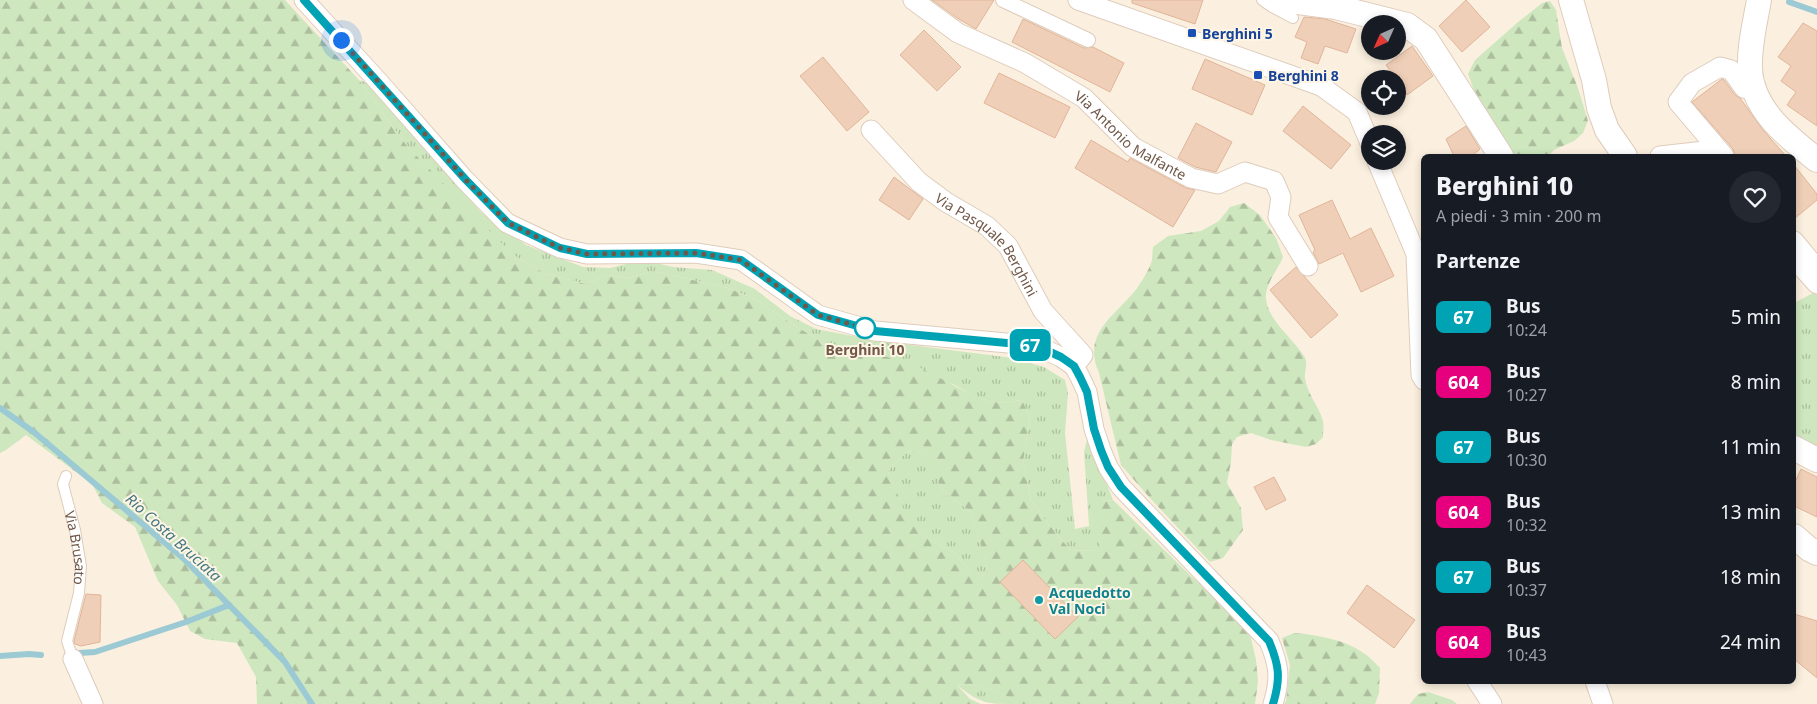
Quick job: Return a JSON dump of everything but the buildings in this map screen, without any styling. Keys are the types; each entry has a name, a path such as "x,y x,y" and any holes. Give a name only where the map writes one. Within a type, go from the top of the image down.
{"street":[{"path":"304,0 466,180 508,223 560,248 587,254 696,253 741,260 818,315 875,331 1029,345 1061,357 1074,366 1087,392 1094,429 1101,450 1108,467 1121,487 1269,641 1277,661 1277,690 1273,704"},
{"name":"Via Antonio Malfante","path":"913,0 958,33 1025,64 1084,98 1132,147 1191,178 1218,184 1245,172 1274,181 1282,197 1278,217 1308,266"},
{"path":"1003,0 1088,40"},
{"path":"1078,0 1321,86 1357,112 1362,125"},
{"path":"1571,0 1594,80 1599,108 1607,130 1624,154"},
{"path":"1759,0 1751,44 1750,71 1756,92 1766,115 1791,139 1816,157"},
{"path":"1288,9 1336,7 1407,25 1426,39 1501,154"},
{"path":"1722,154 1678,102 1692,83 1720,67 1731,70 1744,88 1756,92"},
{"name":"Via Pasquale Berghini","path":"871,130 919,182 946,202 987,226 1008,246 1044,311 1083,355 1074,366"},
{"path":"1678,154 1705,151 1707,154"},
{"path":"1382,170 1416,254 1421,375"},
{"path":"1796,243 1817,269"},
{"path":"1796,260 1817,284"},
{"path":"1796,449 1817,460"},
{"path":"1796,538 1817,553"},
{"name":"Via Brusato","path":"73,659 93,704"},
{"path":"1479,684 1492,704"},
{"path":"1596,684 1603,704"}],"lane":[{"path":"1262,0 1288,9"},
{"name":"Via Brusato","path":"66,476 63,484 75,530 81,566 79,593 67,641 73,659"}],"green space":[{"path":"0,0 285,0 359,80 407,146 513,255 546,274 586,284 608,275 628,278 653,271 728,288 755,299 828,346 862,349 919,367 978,398 1000,403 1022,400 1030,418 1023,462 1031,500 1046,521 1071,551 1100,550 1100,536 1095,514 1101,501 1113,500 1191,576 1228,609 1251,638 1258,682 1255,704 1018,704 1006,696 989,689 964,684 957,685 970,699 981,704 257,704 256,677 237,643 205,639 190,631 177,605 158,581 135,527 102,503 92,484 26,435 0,453","holes":["907,451 923,454 945,493 970,511 985,556 987,570 981,578 970,572 955,553 929,539 907,517 888,471"]},
{"path":"1550,1 1556,10 1562,48 1578,88 1588,121 1583,133 1574,141 1554,150 1550,154 1513,154 1474,90 1468,74 1475,60 1542,3"},
{"path":"359,80 368,83 481,212 526,245 583,267 610,268 643,260 673,267 712,270 755,289 790,316 816,329 879,341 1013,358 1044,367 1065,380 1068,393 1065,433 1075,529 1089,526 1084,452 1088,435 1113,500 1101,501 1100,550 1071,551 1031,500 1023,462 1030,418 1022,400 1000,403 977,398 955,385 842,347 828,346 755,299 728,288 653,271 628,278 608,275 586,284 546,274 513,255 484,227 407,146"},
{"path":"1244,203 1260,215 1276,238 1283,257 1269,283 1266,299 1276,322 1304,356 1306,384 1323,421 1323,437 1316,444 1306,447 1271,440 1251,433 1237,437 1232,444 1227,483 1241,508 1243,530 1223,558 1210,562 1121,465 1095,360 1094,348 1102,328 1143,279 1151,264 1153,247 1168,236 1201,231 1219,221 1230,207"},
{"path":"1817,291 1817,447 1803,441 1796,435 1796,302"},
{"path":"907,451 924,454 945,493 970,511 985,555 987,570 980,579 970,572 955,553 929,539 906,517 888,471"},
{"path":"1294,633 1321,636 1338,641 1365,654 1380,668 1379,693 1375,704 1284,704 1286,701 1290,665 1282,638"},
{"path":"965,684 993,690 1007,696 1018,704 984,702 957,685"},
{"path":"1428,692 1452,700 1457,704 1410,704 1418,694"}],"waterway":[{"path":"1789,2 1817,12"},
{"name":"Rio Costa Bruciata","path":"0,408 35,433 184,559 285,662 312,704"},
{"path":"79,653 95,652 186,622 229,605"},
{"path":"0,656 41,655"}],"bus line":[{"name":"67","path":"304,0 466,180 508,223 525,232 560,248 587,254 696,253 741,260 818,315 875,331 1029,345 1061,357 1074,366 1087,392 1094,429 1101,450 1108,467 1121,487 1269,641 1277,661 1278,676 1273,704"}],"place":[{"name":"Berghini 5","path":"1192,33"},
{"name":"Berghini 8","path":"1258,75"},
{"name":"Berghini 10","path":"865,328"},
{"name":"Acquedotto Val Noci","path":"1039,600"}],"route":[{"path":"341,40 466,180 508,223 560,248 587,254 696,253 741,260 818,315 865,328"}]}
